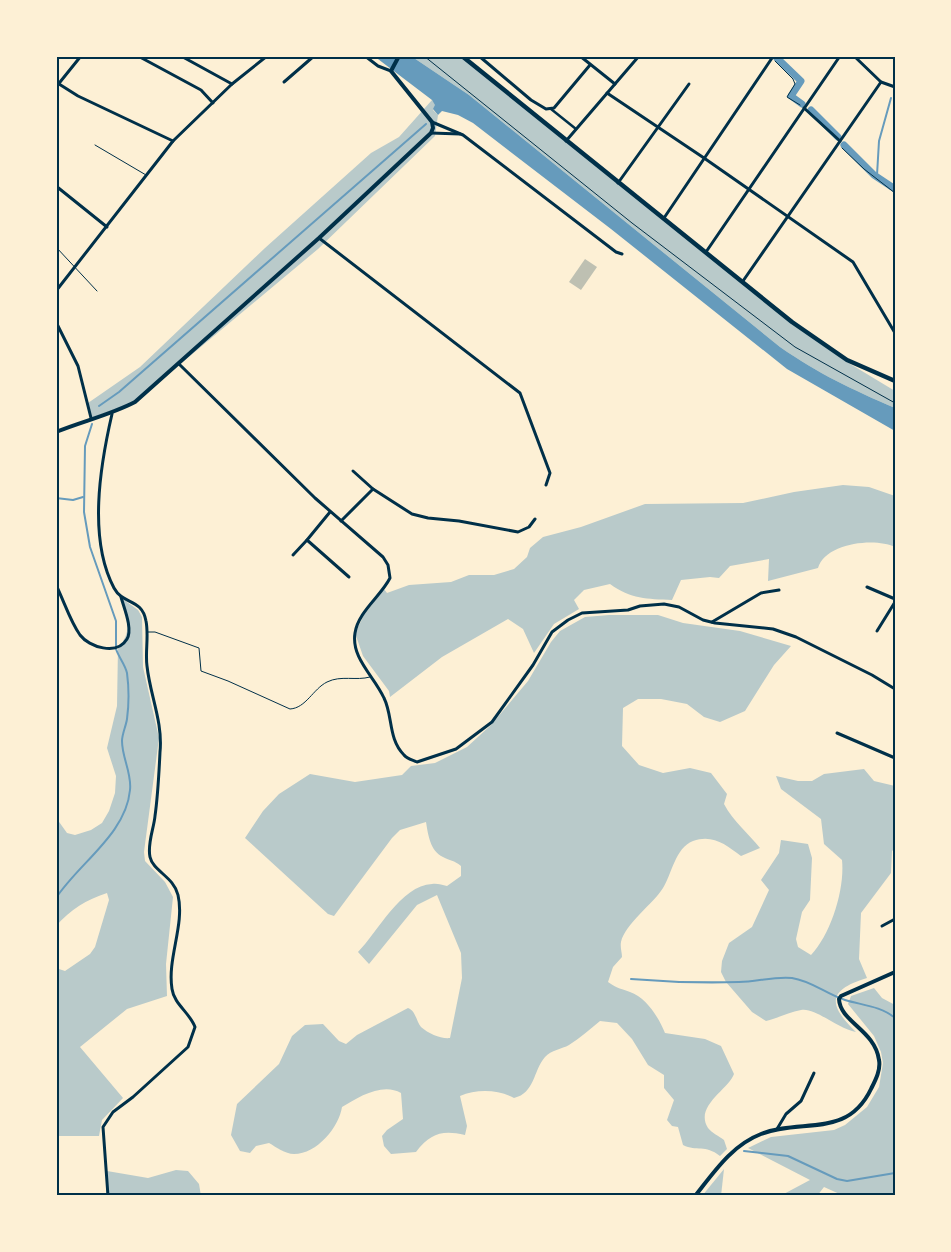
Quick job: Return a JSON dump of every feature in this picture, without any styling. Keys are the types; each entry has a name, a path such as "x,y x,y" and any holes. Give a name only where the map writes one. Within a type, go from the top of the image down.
{"main road":[{"path":"462,56 618,184 743,281 792,322 847,360 895,381"},
{"path":"467,56 470,62"}],"street":[{"path":"81,56 58,85 174,141"},
{"path":"138,56 201,90 213,103"},
{"path":"181,56 232,84"},
{"path":"56,291 174,141 232,84 267,56"},
{"path":"284,82 314,56"},
{"path":"56,432 91,418 112,414 135,402 319,238 431,133 434,128 432,122 392,69 378,66 365,56"},
{"path":"392,69 400,56"},
{"path":"479,56 531,100 546,110 551,110 576,129"},
{"path":"580,56 615,84"},
{"path":"566,142 638,56"},
{"path":"706,252 840,56"},
{"path":"854,56 881,82 895,88"},
{"path":"663,219 772,58"},
{"path":"551,110 590,65"},
{"path":"743,281 881,82"},
{"path":"618,184 689,84"},
{"path":"607,93 853,262 895,333"},
{"path":"804,108 840,141"},
{"path":"432,122 463,135 616,252 622,254"},
{"path":"431,133 463,135"},
{"path":"56,186 107,227"},
{"path":"319,238 520,393 550,473 546,485"},
{"path":"56,322 78,366 91,418"},
{"path":"179,364 330,512 383,557 388,564 390,578 364,615 355,632 355,647 384,698 393,737 404,756 417,762 456,749 492,722 533,665 552,632 568,620 582,613 628,610 646,605 664,604 679,607 712,622 773,629 796,637 872,675 895,689"},
{"path":"56,586 80,635 90,644 105,648 118,647 127,639 128,631 120,597 106,570 99,514 100,469 112,414"},
{"path":"353,471 373,489 412,514 518,532 529,527 534,519"},
{"path":"341,521 373,489"},
{"path":"293,555 308,540 330,512"},
{"path":"308,540 349,577"},
{"path":"867,587 895,600 877,631"},
{"path":"712,622 761,593 779,590"},
{"path":"108,1196 103,1127 113,1112 133,1097 188,1046 195,1027 172,990 180,906 178,893 174,883 152,862 149,856 155,816 161,733 147,667 144,611 137,604 120,597"},
{"path":"837,733 895,758"},
{"path":"882,926 895,919"},
{"path":"695,1196 738,1147 760,1134 777,1129 828,1125 848,1116 866,1099 877,1078 880,1062 871,1039 842,1013 839,999 895,972"},
{"path":"777,1129 786,1114 801,1101 814,1073"}],"lane":[{"path":"95,145 147,176"},
{"path":"56,247 97,291"},
{"path":"146,632 155,632 199,648 201,671 228,681 290,710 297,709 326,682 337,678 362,679 371,677"}],"path":[{"path":"424,56 632,223 795,347 895,403"},
{"path":"772,58 793,79 795,84 787,96 804,108"},
{"path":"840,141 841,148 864,170 895,193"}],"shaded area":[{"path":"411,56 460,56 618,184 847,362 895,391 895,408 836,380 780,347 469,95"},
{"path":"432,100 436,105 433,110 438,115 435,136 318,249 135,402 91,418 88,403 140,367 265,248 371,153 399,137"},
{"path":"843,485 869,487 895,496 895,547 876,543 852,544 830,553 822,560 818,568 768,581 769,559 730,566 719,578 681,580 672,600 632,595 610,584 584,590 574,600 579,609 554,624 534,653 523,629 508,619 442,657 390,697 389,691 363,656 355,633 364,615 384,589 387,593 409,585 451,582 469,575 494,575 514,569 527,557 530,548 543,537 581,527 645,504 743,503 794,492"},
{"path":"120,597 138,610 142,617 143,667 159,738 144,852 145,861 165,882 173,897 166,964 167,996 127,1009 80,1047 123,1098 102,1120 99,1136 56,1136 56,968 65,971 90,954 95,947 109,900 107,893 92,899 73,910 56,926 56,809 57,819 67,833 75,835 91,830 102,823 109,811 115,793 116,776 107,748 117,706 118,647 126,636 127,630 126,617"},
{"path":"658,615 683,623 740,631 791,646 774,665 745,711 720,722 704,717 687,704 661,699 638,699 623,708 622,746 639,765 663,773 690,768 711,773 727,794 724,804 760,848 741,856 713,840 700,839 687,844 678,855 663,888 628,928 621,944 622,957 613,967 608,982 636,995 647,1003 656,1015 665,1033 705,1039 721,1046 734,1074 709,1105 705,1112 705,1120 708,1128 724,1140 727,1149 720,1156 710,1150 683,1145 678,1127 672,1126 667,1120 674,1100 664,1088 664,1075 648,1065 632,1039 617,1023 600,1021 569,1045 547,1055 541,1063 530,1087 521,1095 514,1098 501,1093 487,1091 473,1092 460,1096 467,1126 465,1135 438,1134 427,1141 416,1152 391,1154 384,1146 382,1136 387,1130 403,1119 401,1093 386,1089 371,1092 342,1107 332,1131 319,1144 303,1153 287,1153 269,1143 256,1146 250,1153 240,1151 231,1135 237,1104 279,1064 292,1036 305,1025 323,1024 339,1041 346,1044 357,1035 408,1008 413,1011 419,1025 424,1030 439,1037 450,1038 462,978 461,953 437,895 417,905 369,964 358,952 391,911 410,892 421,886 432,884 447,886 461,876 461,866 435,851 430,842 426,822 400,830 392,838 334,916 328,914 245,838 263,811 279,794 310,774 355,782 402,775 411,766 435,763 467,747 491,725 528,681 551,642 560,631 585,617"},
{"path":"864,769 874,781 895,786 895,848 892,851 891,873 861,913 859,959 867,978 845,988 836,999 836,1006 840,1013 856,1032 807,1010 797,1011 766,1021 752,1012 726,982 721,972 722,961 729,943 752,927 769,890 761,880 779,853 781,840 808,844 812,858 810,900 802,912 796,939 798,947 811,955 825,935 835,911 842,872 842,860 824,844 821,819 781,789 776,776 798,781 812,781 824,774"},
{"path":"874,988 882,998 895,1005 895,1196 844,1196 824,1187 817,1196 780,1196 810,1180 748,1148 771,1137 834,1130 845,1125 867,1107 879,1087 883,1063 881,1052 874,1036 848,1004 851,996"},
{"path":"724,1169 721,1196 702,1196"},
{"path":"176,1170 188,1171 199,1184 201,1196 106,1196 107,1171 148,1178"}],"water":[{"path":"374,56 411,56 469,95 780,347 836,380 895,408 895,431 787,369 611,229 473,123 458,115 442,111 438,115 433,109 435,105 432,100"}],"building":[{"path":"585,259 597,267 581,290 569,282"}],"waterway":[{"path":"776,57 801,81 791,96 802,104"},
{"path":"877,175 879,141 891,98"},
{"path":"811,110 838,137"},
{"path":"99,406 119,392 426,124"},
{"path":"844,145 874,175 895,189"},
{"path":"92,424 85,446 84,512 90,547 116,621 116,646"},
{"path":"56,498 73,500 83,497"},
{"path":"56,898 111,834 127,806 130,784 122,741 128,713 128,684 126,670 116,649"},
{"path":"631,979 672,982 745,982 792,978 806,982 845,1000 877,1008 895,1018"},
{"path":"744,1151 788,1156 837,1179 847,1181 895,1173"}]}
